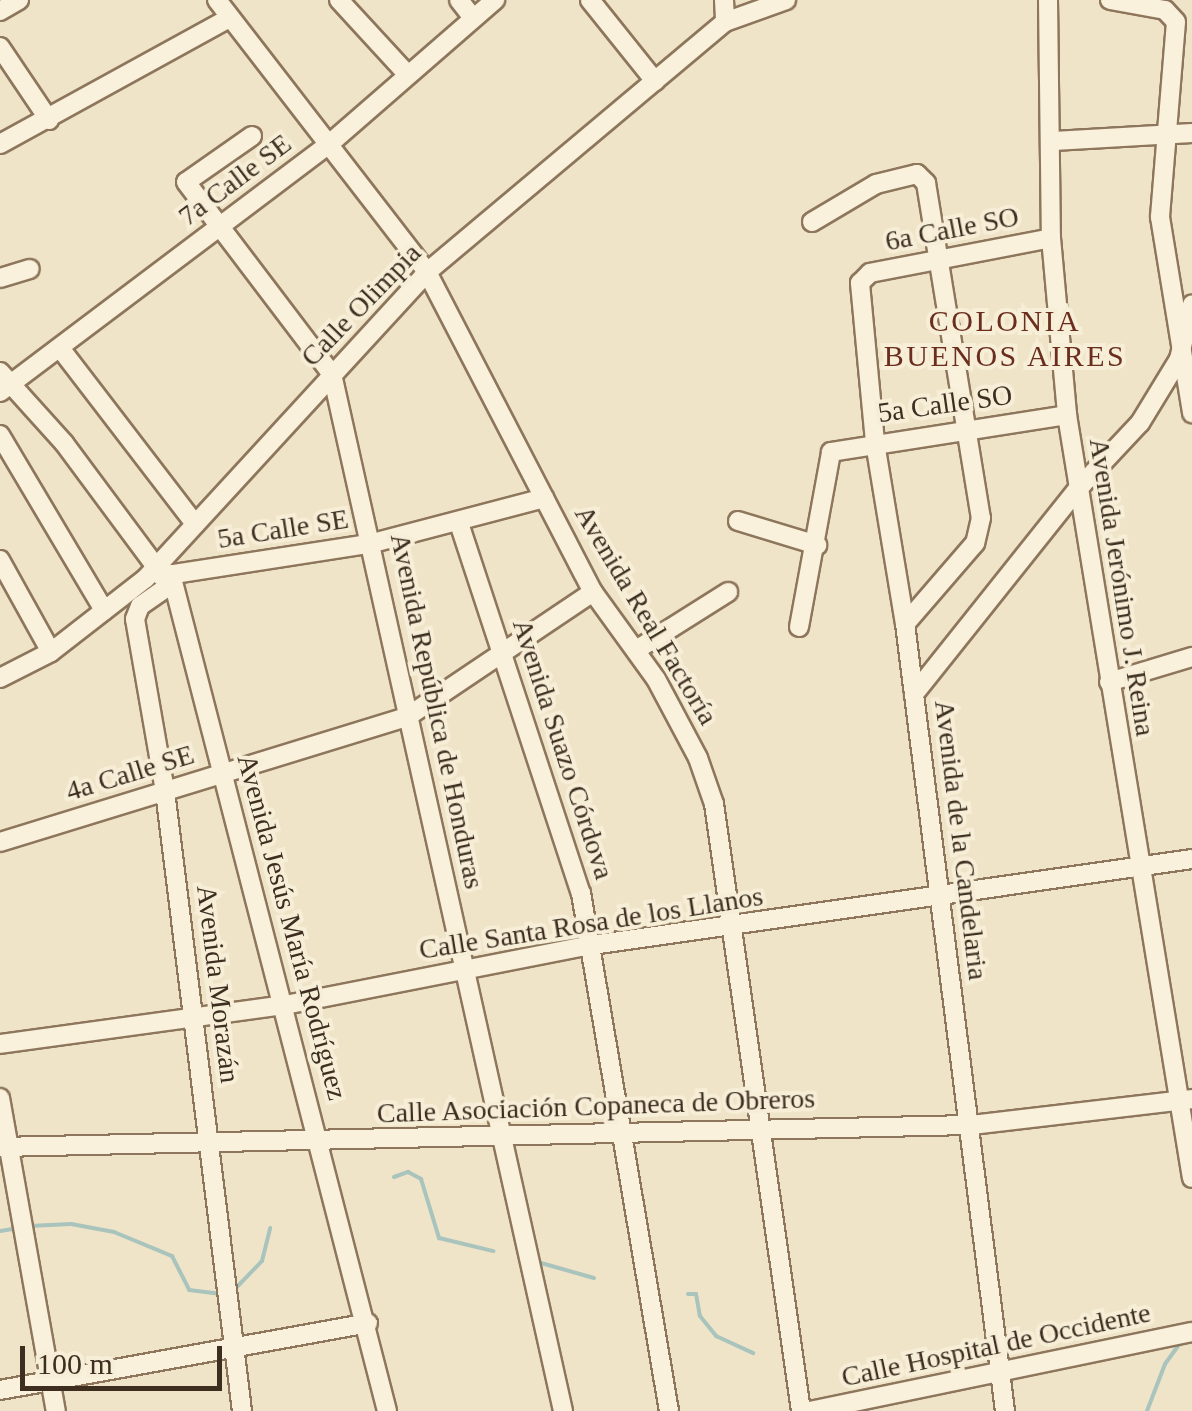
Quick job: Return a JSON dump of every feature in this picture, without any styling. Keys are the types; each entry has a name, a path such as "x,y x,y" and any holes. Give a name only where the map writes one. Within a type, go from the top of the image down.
{"street":[{"path":"0,11 19,0"},
{"name":"Avenida Real Factoría","path":"217,0 427,272 592,592 636,650 707,781 801,1411"},
{"path":"339,0 407,74"},
{"path":"458,0 473,18"},
{"name":"7a Calle SE","path":"3,383 60,348 327,146 495,0"},
{"path":"590,0 655,81"},
{"path":"724,0 725,22"},
{"name":"Calle Olimpia","path":"0,678 51,652 104,610 161,575 195,524 427,272 725,22 786,0"},
{"name":"Avenida Jerónimo J. Reina","path":"1048,0 1054,142 1051,238 1067,414 1140,869 1186,1100 1192,1178"},
{"path":"1110,0 1165,10 1178,38 1160,217 1192,413"},
{"path":"0,144 50,120 229,18"},
{"path":"0,47 50,120"},
{"path":"1054,142 1192,133"},
{"path":"252,136 186,182 332,374"},
{"path":"812,222 876,184 916,174 926,182 968,429 980,532 905,624"},
{"name":"6a Calle SO","path":"864,276 1051,238"},
{"path":"0,278 30,270"},
{"name":"Avenida de la Candelaria","path":"864,276 876,442 905,624 972,1125 1005,1411"},
{"path":"914,694 1077,490 1140,424 1180,358 1192,305"},
{"path":"60,348 195,524"},
{"name":"Avenida República de Honduras","path":"332,374 373,543 498,1135 563,1411"},
{"path":"3,383 64,442 161,575"},
{"name":"5a Calle SO","path":"817,545 831,452 1067,414"},
{"path":"0,434 104,610"},
{"name":"5a Calle SE","path":"161,575 373,543 544,498"},
{"path":"738,521 817,545 799,627"},
{"name":"Avenida Suazo Córdova","path":"459,523 581,893 669,1411"},
{"path":"0,560 51,652"},
{"name":"Avenida Jesús María Rodríguez","path":"161,575 222,773 285,1004 387,1411"},
{"name":"Avenida Morazán","path":"161,575 135,619 165,791 242,1411"},
{"name":"4a Calle SE","path":"0,842 408,717 592,592"},
{"path":"636,650 728,592"},
{"path":"1109,682 1192,657"},
{"name":"Calle Santa Rosa de los Llanos","path":"0,1044 285,1004 592,945 940,899 1192,859"},
{"path":"0,1098 5,1147 56,1411"},
{"name":"Calle Asociación Copaneca de Obreros","path":"5,1147 972,1125 1186,1100"},
{"path":"0,1390 368,1323"},
{"name":"Calle Hospital de Occidente","path":"810,1411 1000,1375 1192,1332"}],"waterway":[{"path":"394,1177 408,1172 421,1179 439,1238 493,1251"},
{"path":"29,1226 71,1224 114,1232 172,1256 189,1290 220,1294"},
{"path":"0,1231 19,1228"},
{"path":"234,1290 262,1261 270,1228"},
{"path":"541,1263 594,1278"},
{"path":"688,1294 696,1294 700,1316 716,1336 753,1353"},
{"path":"1147,1411 1165,1364 1182,1341"}],"district":[{"name":"COLONIA BUENOS AIRES","path":"1005,338"}]}
